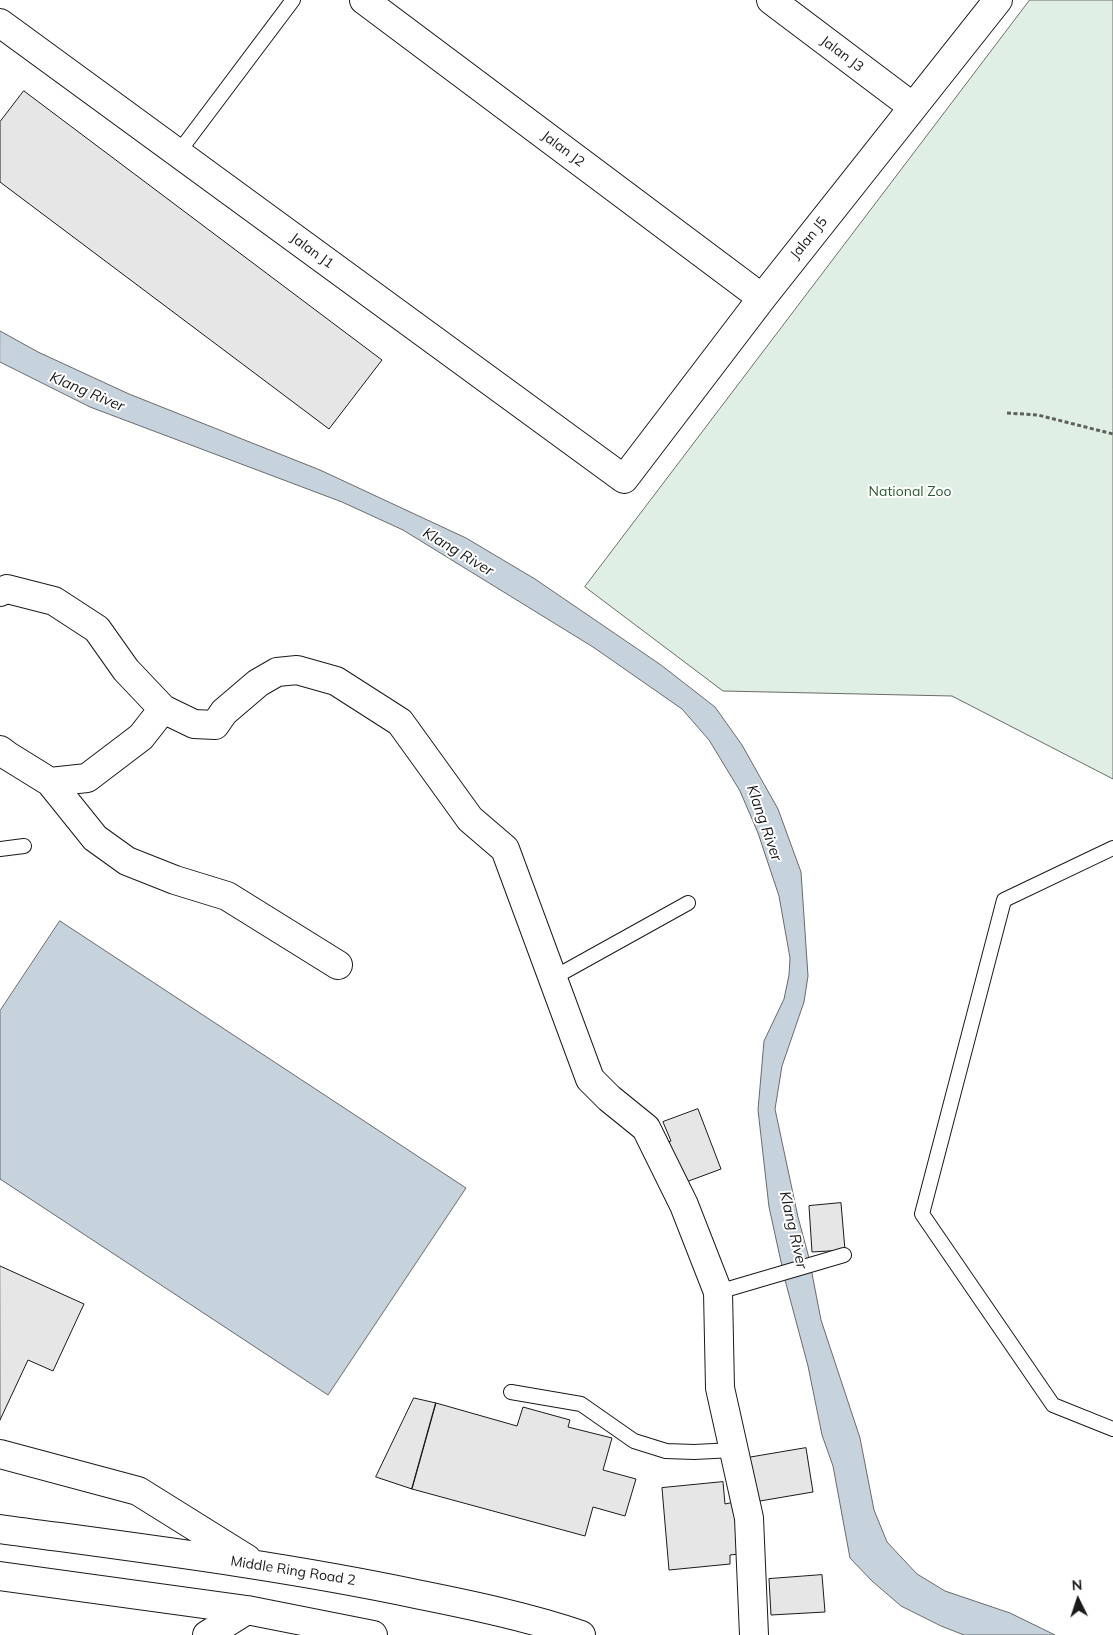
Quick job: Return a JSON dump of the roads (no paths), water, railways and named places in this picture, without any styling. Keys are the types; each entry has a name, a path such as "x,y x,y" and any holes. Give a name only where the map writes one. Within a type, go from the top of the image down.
{"main road":[{"name":"Jalan J2","path":"364,0 762,298"},
{"name":"Jalan J3","path":"770,0 914,107"},
{"name":"Jalan J5","path":"624,479 762,298 998,0"},
{"name":"Jalan J1","path":"0,23 624,479"},
{"path":"0,592 7,589 54,601 97,629 126,670 163,709 194,724 215,725 224,712 258,683 277,672 297,670 336,681 400,722 470,819 505,849 590,1079 608,1098 646,1128 684,1205 718,1292 720,1388 749,1518 754,1635"},
{"path":"50,782 87,778 141,737 163,709"},
{"path":"0,750 50,782 95,838 127,861 175,880 227,896 338,965"},
{"path":"0,1454 138,1491 255,1564"},
{"name":"Middle Ring Road 2","path":"0,1529 255,1564 365,1583 454,1602 581,1635"},
{"path":"0,1576 247,1610 360,1633"},
{"path":"207,1635 247,1610"}],"lane":[{"path":"178,153 293,0"},
{"path":"0,849 24,846"},
{"path":"1113,848 1004,900 922,1214 1052,1405 1113,1429"},
{"path":"553,978 688,903"},
{"path":"718,1292 844,1255"},
{"path":"511,1392 581,1404 634,1442 666,1451 734,1450"}],"water":[{"name":"Klang River","path":"0,331 38,352 129,394 320,470 466,538 535,579 661,665 715,707 742,745 778,809 801,872 808,976 804,1002 782,1066 775,1109 821,1320 860,1438 874,1510 887,1542 917,1574 945,1591 1010,1613 1055,1635 964,1635 901,1606 872,1581 850,1558 833,1466 822,1435 808,1366 785,1280 769,1207 758,1110 764,1041 784,999 790,958 779,896 758,833 740,791 709,740 682,709 593,647 403,530 342,502 90,407 0,362"},
{"path":"60,921 466,1188 328,1395 0,1179 0,1011"}],"park label":[{"name":"National Zoo","path":"910,492"}]}
